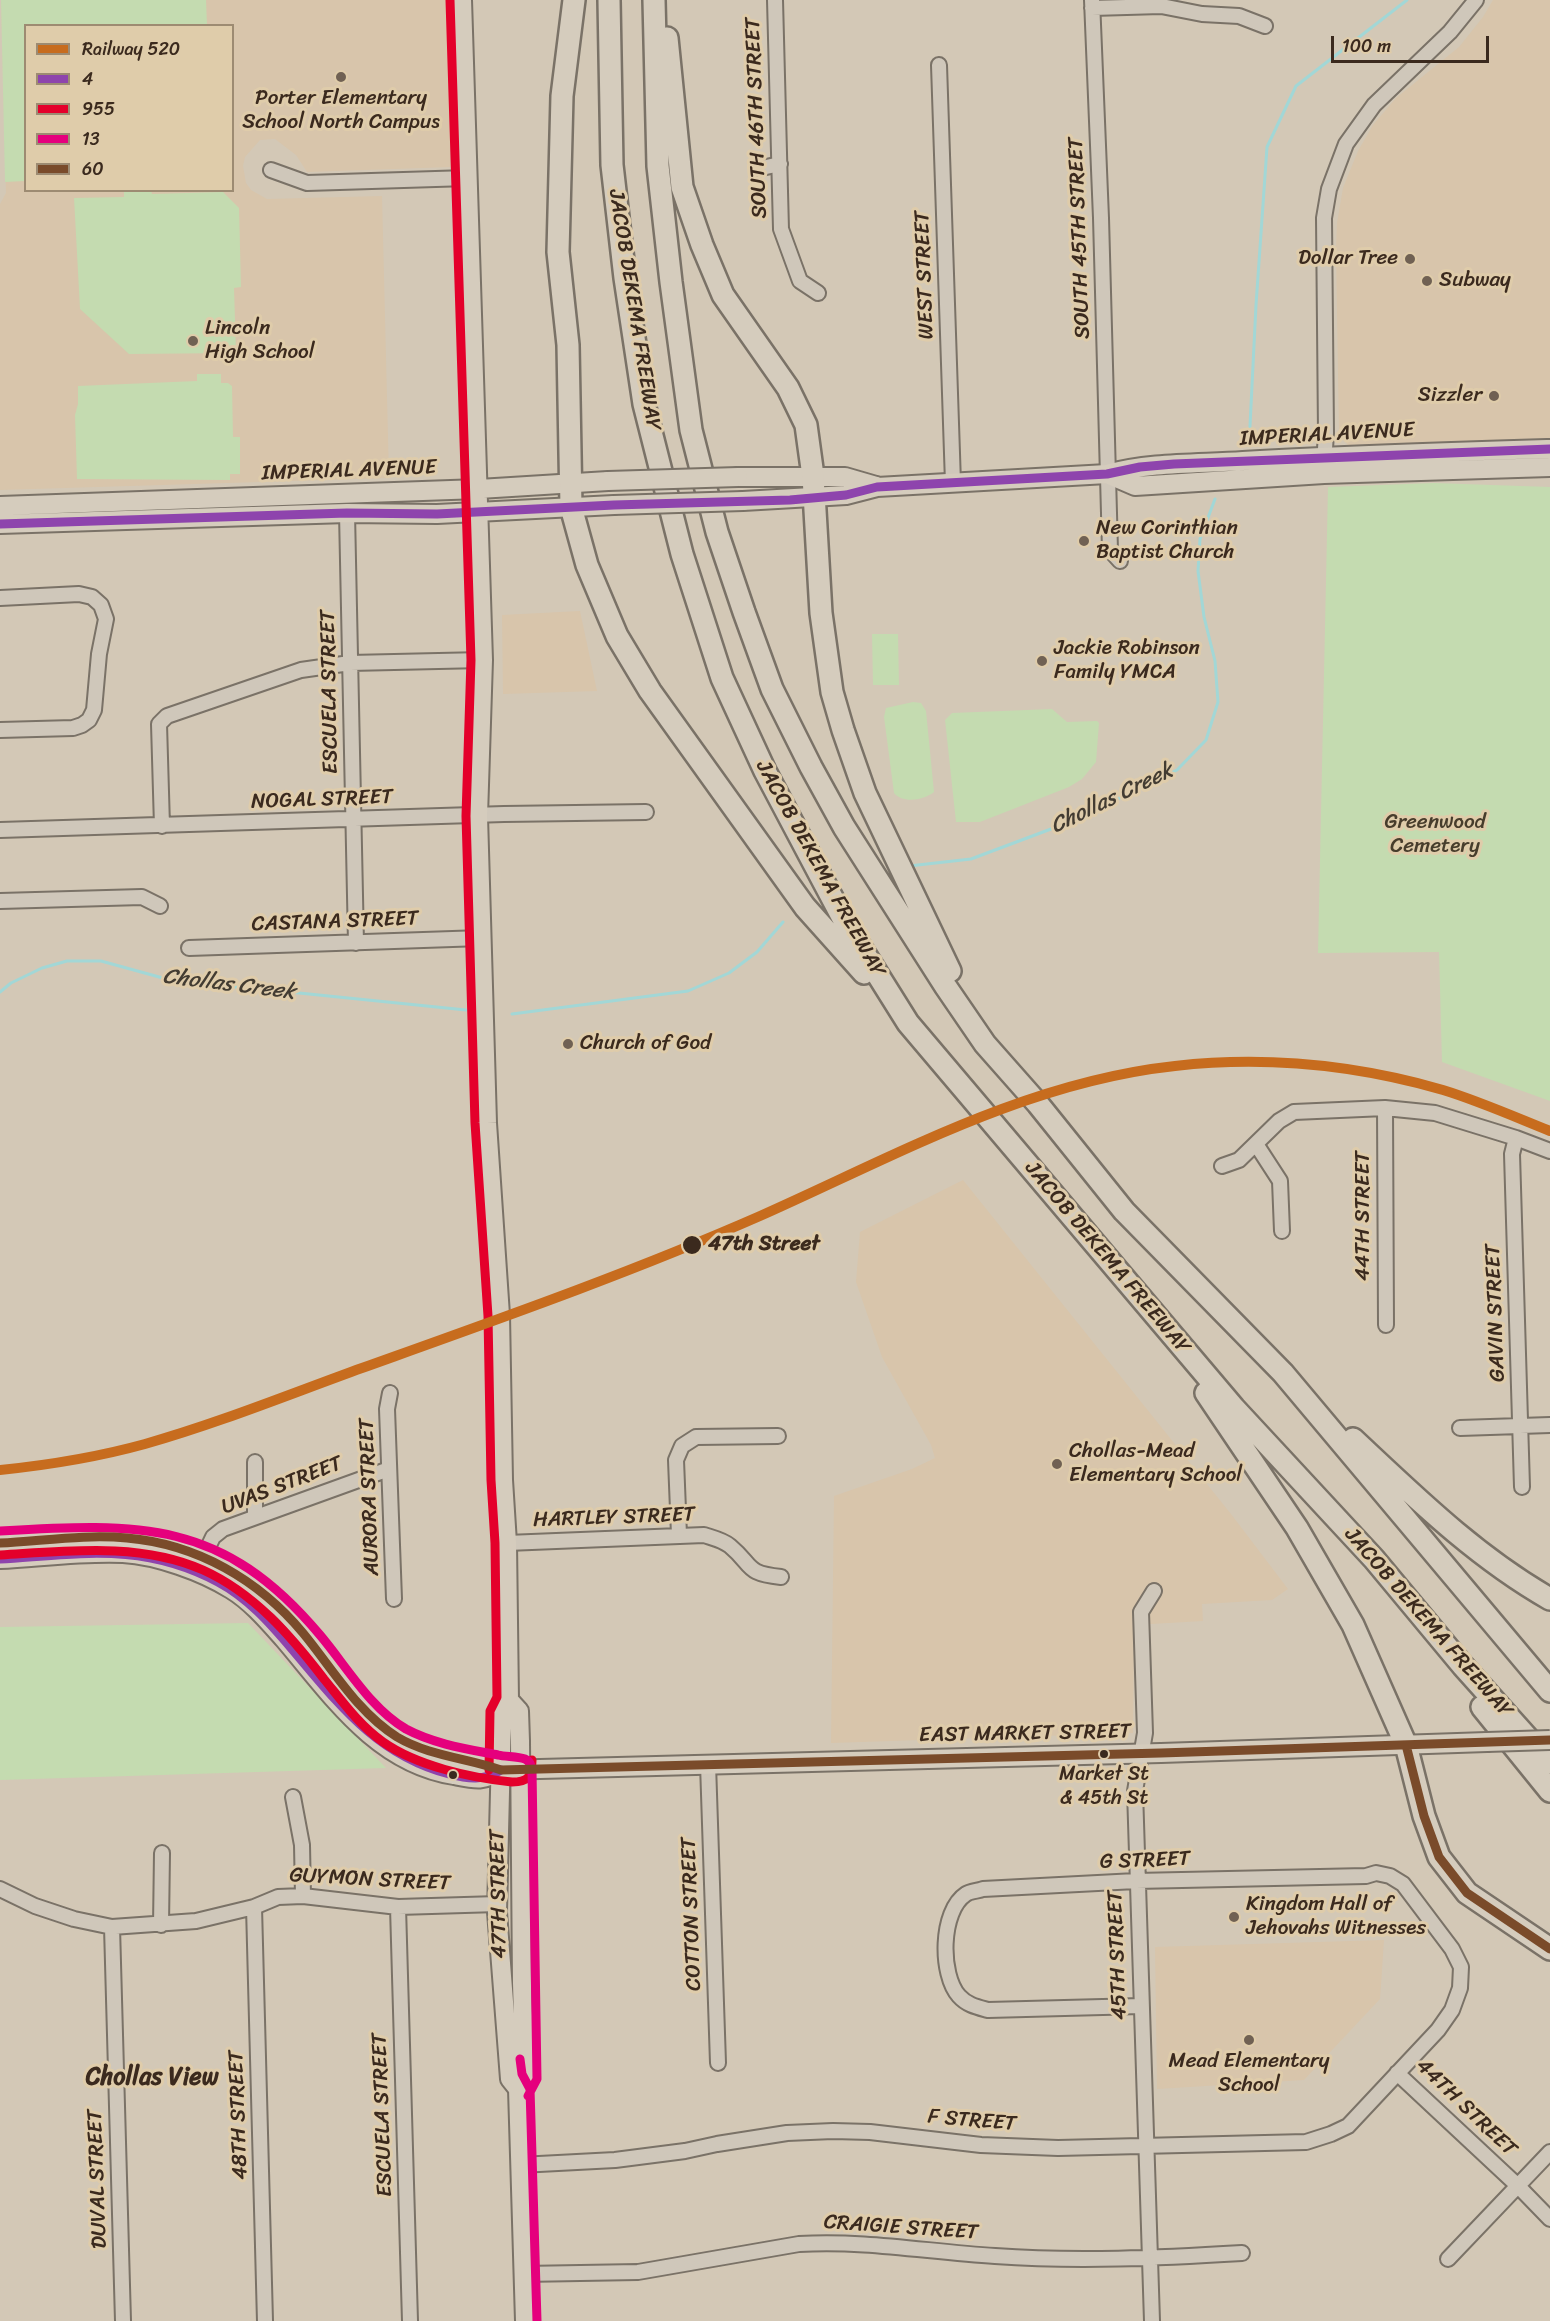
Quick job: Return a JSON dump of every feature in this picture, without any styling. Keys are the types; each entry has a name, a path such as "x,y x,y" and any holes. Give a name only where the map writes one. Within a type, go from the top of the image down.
{"highway":[{"path":"574,0 562,96 558,252 568,345 571,507 587,565 617,636 650,691 806,907 908,1023"},
{"name":"JACOB DEKEMA FREEWAY","path":"609,0 612,165 625,278 644,404 682,554 722,678 765,771 846,924 908,1023 1234,1408 1374,1559 1463,1666 1550,1762"},
{"name":"JACOB DEKEMA FREEWAY","path":"654,0 658,166 690,429 717,532 772,689 811,767 844,827 945,987 985,1044 1038,1104 1124,1211 1283,1373 1550,1691"},
{"path":"663,0 682,187 702,245 723,295 788,388 806,425 813,476 821,613 832,692 843,730 865,793 985,1044"},
{"path":"1143,1299 1297,1528 1353,1625 1406,1745 1424,1816 1439,1857 1467,1893 1550,1948"},
{"path":"1283,1373 1461,1539 1526,1586 1550,1599"},
{"path":"1374,1559 1462,1682 1550,1791"}],"main road":[{"name":"47TH STREET","path":"462,0 483,660 478,816 487,1123 500,1315 507,1543 508,1700 502,1712 498,1904 510,2079 518,2089"},
{"name":"IMPERIAL AVENUE","path":"1324,465 1550,449"},
{"name":"IMPERIAL AVENUE","path":"0,524 346,513 436,514 742,501 846,495 877,487 1107,474 1132,468 1324,465 1550,466"},
{"name":"IMPERIAL AVENUE","path":"0,506 479,489 572,482 738,477 845,477 877,487"},
{"name":"EAST MARKET STREET","path":"0,1543 126,1538 164,1544 204,1558 234,1572 272,1600 312,1644 351,1694 377,1722 397,1737 434,1754 490,1765 501,1770 1141,1754 1550,1740"},
{"path":"124,1553 148,1549 198,1562 204,1558"},
{"name":"EAST MARKET STREET","path":"0,1559 124,1553 198,1572 232,1589 262,1614 363,1730 395,1755 429,1769 472,1778 489,1778 501,1770"},
{"name":"47TH STREET","path":"508,1700 519,1711 525,2079 518,2089 525,2321"}],"street":[{"name":"SOUTH 46TH STREET","path":"775,0 781,229 800,281 818,293"},
{"path":"1324,465 1323,218 1329,189 1346,144 1374,105 1450,32 1476,0"},
{"path":"1092,4 1161,6 1202,14 1239,16 1265,26"},
{"name":"SOUTH 45TH STREET","path":"1092,4 1101,218 1110,550 1120,561"},
{"name":"WEST STREET","path":"939,65 953,483"},
{"path":"757,169 780,164"},
{"path":"271,170 307,183 468,178"},
{"name":"ESCUELA STREET","path":"346,513 356,943"},
{"path":"0,598 79,594 92,597 101,605 106,619 99,654 94,710 89,720 74,728 0,730"},
{"path":"162,826 159,724 167,716 301,670 350,663 483,660"},
{"name":"NOGAL STREET","path":"0,830 646,812"},
{"path":"0,902 142,897 160,906"},
{"name":"CASTANA STREET","path":"189,948 482,938"},
{"path":"1222,1166 1239,1160 1279,1121 1294,1112 1384,1108 1436,1113 1550,1150"},
{"name":"44TH STREET","path":"1384,1108 1386,1325"},
{"name":"GAVIN STREET","path":"1516,1138 1512,1154 1522,1487"},
{"path":"1256,1144 1280,1181 1282,1231"},
{"name":"AURORA STREET","path":"390,1393 387,1409 394,1599"},
{"path":"1460,1428 1550,1425"},
{"path":"679,1535 676,1460 682,1446 696,1437 778,1436"},
{"path":"255,1462 255,1517"},
{"name":"UVAS STREET","path":"204,1558 213,1537 224,1529 389,1468"},
{"name":"HARTLEY STREET","path":"507,1543 704,1535 733,1548 759,1575 781,1577"},
{"name":"45TH STREET","path":"1152,2321 1136,1881 1135,1791 1145,1733 1141,1612 1154,1591"},
{"name":"COTTON STREET","path":"708,1764 718,2063"},
{"path":"293,1797 302,1845 303,1896"},
{"path":"161,1925 162,1852"},
{"name":"G STREET","path":"1141,2006 988,2010 978,2008 960,1998 948,1975 946,1926 949,1913 966,1894 983,1889 1136,1881 1366,1876 1376,1873 1390,1876"},
{"name":"44TH STREET","path":"1390,1876 1403,1884 1452,1949 1461,1967 1460,1988 1452,2010 1438,2030 1397,2073 1550,2219"},
{"name":"GUYMON STREET","path":"0,1889 35,1906 74,1919 112,1927 196,1921 254,1907 278,1897 303,1896 398,1907 498,1904"},
{"name":"48TH STREET","path":"254,1907 265,2321"},
{"name":"ESCUELA STREET","path":"398,1907 410,2321"},
{"name":"DUVAL STREET","path":"112,1927 123,2321"},
{"name":"F STREET","path":"520,2165 615,2160 685,2151 787,2133 833,2131 870,2132 981,2145 1020,2147 1306,2142 1348,2126 1397,2073"},
{"path":"1448,2259 1550,2152"},
{"name":"CRAIGIE STREET","path":"523,2274 638,2272 799,2244 833,2242 889,2244 993,2256 1058,2259 1151,2258 1242,2253"}],"shaded area":[{"name":"Lincoln High School","path":"1,0 447,0 451,167 307,172 296,155 275,139 260,140 245,157 243,166 246,183 251,190 267,199 382,196 389,478 0,490 0,204 6,193"},
{"path":"1493,0 1550,0 1550,439 1348,445 1339,435 1336,249 1337,223 1343,188 1358,151 1373,125 1396,98 1459,47 1483,17"},
{"path":"580,611 597,691 503,694 502,615"},
{"name":"Chollas-Mead Elementary School","path":"963,1180 1231,1514 1288,1589 1272,1600 1202,1604 1203,1621 1134,1625 1133,1733 831,1743 834,1496 912,1469 935,1458 931,1445 882,1357 856,1282 860,1232"},
{"name":"Mead Elementary School","path":"1384,1940 1380,1999 1304,2080 1157,2089 1155,1947"}],"green space":[{"path":"1,0 206,0 207,24 24,24 24,181 5,182"},
{"path":"124,192 151,192 152,194 223,192 239,208 241,287 234,288 236,353 129,354 80,309 74,198 124,197"},
{"path":"197,374 221,374 221,383 228,383 232,386 233,437 240,437 240,474 230,474 230,480 77,479 75,415 78,404 78,386 197,381"},
{"name":"Greenwood Cemetery","path":"1434,483 1550,487 1550,1101 1442,1062 1439,952 1318,953 1328,487"},
{"path":"872,634 898,634 899,685 873,685"},
{"path":"913,702 921,703 926,711 934,792 919,799 908,800 894,793 884,717 886,708"},
{"path":"1052,709 1067,722 1097,721 1099,723 1096,762 1082,779 1069,787 980,822 956,822 945,720 952,713"},
{"path":"248,1623 386,1768 0,1780 0,1627"}],"waterway":[{"path":"1249,446 1267,147 1296,86 1407,0"},
{"name":"Chollas Creek","path":"909,866 971,859 1075,820 1177,770 1206,740 1218,702 1215,661 1204,617 1198,571 1200,539 1215,499"},
{"path":"512,1014 688,991 729,973 757,952 783,922"},
{"name":"Chollas Creek","path":"0,992 11,983 42,968 67,961 101,961 181,983 466,1010"}],"rail line":[{"name":"520","path":"0,1470 109,1453 173,1436 227,1418 662,1257 760,1216 962,1124 1066,1088 1120,1075 1175,1066 1242,1062 1343,1069 1377,1074 1443,1090 1550,1131"}],"transit line":[{"name":"955","path":"450,0 471,660 466,816 475,1123 488,1316 491,1480 495,1543 497,1697 490,1711 489,1770"},
{"name":"4","path":"0,524 347,513 437,514 614,505 790,500 846,495 877,487 1107,474 1140,467 1174,464 1550,449"},
{"name":"13","path":"0,1531 50,1528 137,1530 176,1536 213,1549 249,1569 284,1597 320,1635 381,1710 406,1729 428,1739 528,1761 532,1770 537,2079 528,2096"},
{"name":"60","path":"0,1543 79,1537 127,1538 178,1548 202,1557 246,1581 286,1614 357,1702 397,1737 435,1753 501,1770 1161,1753 1550,1740"},
{"name":"955","path":"1,1555 104,1550 155,1555 203,1570 239,1591 270,1617 298,1647 344,1704 383,1742 428,1764 479,1777 512,1782 522,1781 528,1777 532,1760"},
{"name":"4","path":"0,1559 111,1554 164,1561 190,1569 229,1588 249,1603 360,1725 400,1754 423,1765 463,1777 488,1776 501,1770"},
{"name":"60","path":"1406,1745 1424,1816 1439,1857 1467,1893 1550,1949"},
{"name":"13","path":"520,2059 522,2074 530,2089 537,2321"}],"place":[{"name":"Porter Elementary School North Campus","path":"341,77"},
{"name":"Dollar Tree","path":"1410,259"},
{"name":"Subway","path":"1427,281"},
{"name":"Lincoln High School","path":"193,341"},
{"name":"Sizzler","path":"1494,396"},
{"name":"New Corinthian Baptist Church","path":"1084,541"},
{"name":"Jackie Robinson Family YMCA","path":"1042,661"},
{"name":"Church of God","path":"568,1044"},
{"name":"47th Street","path":"692,1245"},
{"name":"Chollas-Mead Elementary School","path":"1057,1464"},
{"name":"Market St & 45th St","path":"1104,1754"},
{"name":"Kingdom Hall of Jehovahs Witnesses","path":"1234,1917"},
{"name":"Mead Elementary School","path":"1249,2040"}],"district":[{"name":"Chollas View","path":"152,2078"}]}
